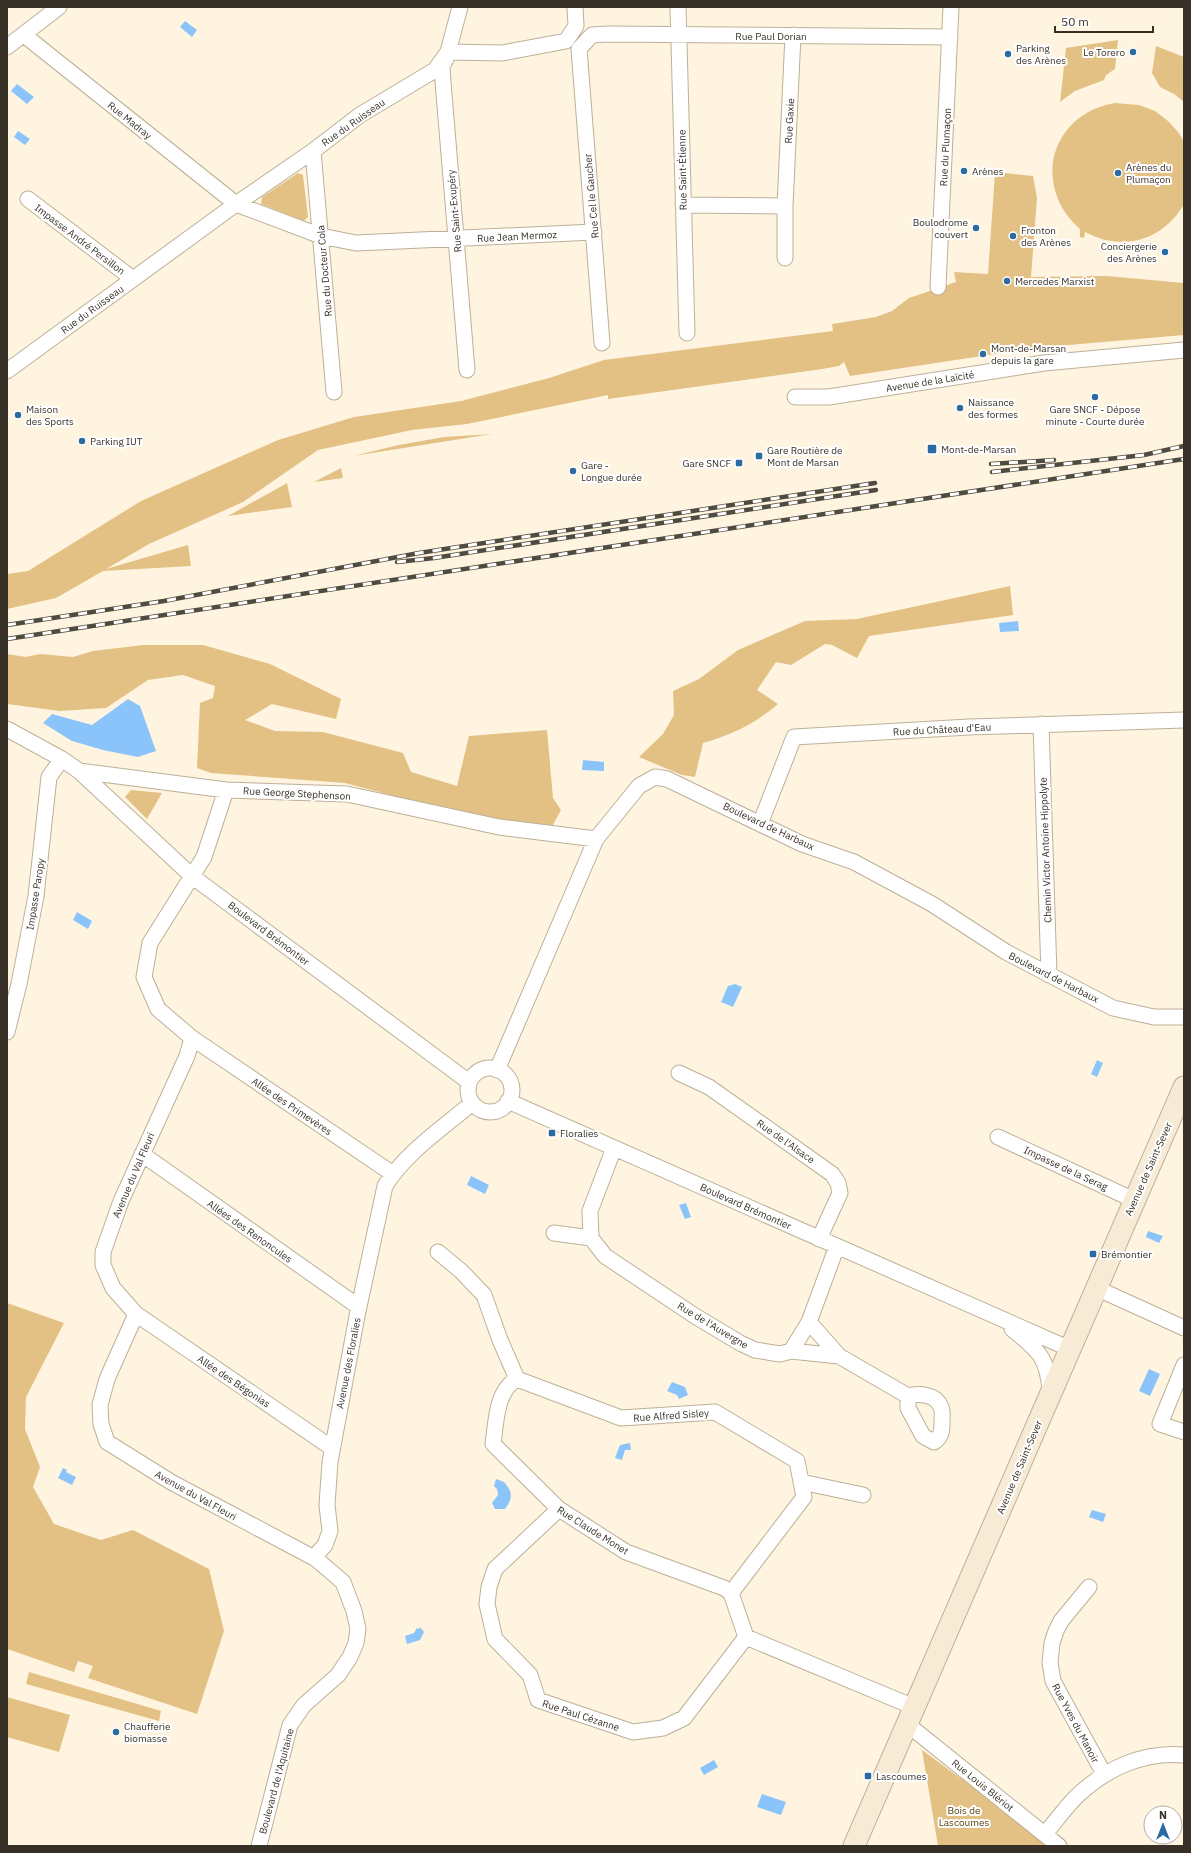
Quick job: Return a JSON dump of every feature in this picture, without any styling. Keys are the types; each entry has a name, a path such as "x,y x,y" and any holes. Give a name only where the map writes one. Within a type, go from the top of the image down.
{"main road":[{"name":"Avenue de Saint-Sever","path":"854,1846 1184,1087"}],"street":[{"path":"7,47 60,7"},
{"name":"Rue du Ruisseau","path":"7,371 236,204 313,151 360,115 435,70 448,52 460,7"},
{"path":"572,45 576,26 575,7"},
{"name":"Rue Saint-Étienne","path":"678,7 682,205 687,333"},
{"name":"Rue du Plumaçon","path":"938,286 951,7"},
{"path":"576,26 592,35"},
{"name":"Rue Madray","path":"24,35 236,204"},
{"path":"448,52 502,53 572,45 592,35"},
{"name":"Rue Paul Dorian","path":"592,35 950,37"},
{"name":"Rue Gaxie","path":"785,258 785,206 793,35"},
{"name":"Rue Cel le Gaucher","path":"572,45 594,232 602,343"},
{"name":"Rue Saint-Exupéry","path":"448,52 442,67 467,370"},
{"name":"Rue du Docteur Cola","path":"313,151 334,392"},
{"name":"Impasse André Persillon","path":"28,199 133,279"},
{"path":"236,204 321,236"},
{"path":"682,205 785,206"},
{"name":"Rue Jean Mermoz","path":"321,236 356,243 594,232"},
{"name":"Avenue de la Laïcité","path":"795,397 829,397 1044,363 1184,350"},
{"name":"Rue du Château d'Eau","path":"760,824 794,737 1041,724 1179,721"},
{"name":"Chemin Victor Antoine Hippolyte","path":"1041,724 1049,975"},
{"name":"Rue George Stephenson","path":"7,729 62,759 79,771 226,790 347,794 499,827 596,839"},
{"name":"Impasse Paropy","path":"7,1032 19,984 36,896 49,776 62,759"},
{"name":"Boulevard Brémontier","path":"79,771 193,877 470,1082"},
{"name":"Boulevard de Harbaux","path":"497,1070 596,839 639,786 655,777 667,778 802,844 854,862 932,904 1006,952 1113,1008 1154,1017 1184,1017"},
{"path":"192,1038 158,1009 144,977 150,943 193,877 204,857 226,790"},
{"name":"Avenue du Val Fleuri","path":"192,1038 187,1056 121,1201 103,1252 103,1265 113,1288 136,1314 107,1379 100,1405 101,1424 107,1442 171,1482 316,1559"},
{"name":"Allée des Primevères","path":"192,1038 393,1174"},
{"path":"484,1069 497,1070 504,1073 511,1086 511,1094 504,1106 491,1112 484,1111 472,1103 468,1089 470,1082 478,1072 484,1069"},
{"name":"Rue de l'Alsace","path":"679,1073 709,1087 832,1174 838,1183 840,1193 820,1239"},
{"name":"Boulevard Brémontier","path":"508,1101 1070,1349"},
{"name":"Avenue des Floralies","path":"316,1559 317,1554 325,1545 330,1532 327,1505 332,1448 359,1307 385,1186 393,1174 416,1151 472,1103"},
{"name":"Impasse de la Serag","path":"998,1137 1134,1200"},
{"path":"554,1233 591,1238 590,1211 614,1148"},
{"name":"Allées des Renoncules","path":"142,1154 359,1307"},
{"name":"Rue de l'Auvergne","path":"591,1238 605,1256 740,1343 755,1350 768,1353 780,1354 791,1351 838,1356"},
{"path":"791,1351 809,1322 837,1246"},
{"path":"438,1252 461,1271 484,1295 500,1340 517,1379"},
{"path":"1096,1288 1184,1328"},
{"name":"Boulevard Brémontier","path":"984,1311 1032,1345 1041,1355 1047,1367 1050,1395"},
{"name":"Allée des Bégonias","path":"136,1314 332,1448"},
{"path":"809,1322 838,1356 908,1396"},
{"path":"1184,1365 1160,1424 1184,1432"},
{"name":"Rue Alfred Sisley","path":"517,1379 621,1418 715,1412 797,1461 804,1497 731,1593"},
{"name":"Rue Claude Monet","path":"517,1379 510,1382 499,1405 493,1444 559,1509 626,1552 716,1584 731,1593"},
{"path":"801,1482 863,1495"},
{"name":"Rue Paul Cézanne","path":"559,1509 494,1569 489,1587 487,1604 495,1639 530,1675 538,1700 633,1732 663,1728 684,1718 746,1637"},
{"name":"Boulevard de l'Aquitaine","path":"259,1846 290,1725 304,1705 338,1675 350,1657 356,1643 358,1629 354,1611 343,1582 316,1559"},
{"name":"Rue Yves du Manoir","path":"1089,1587 1061,1621 1052,1644 1050,1663 1053,1681 1104,1774"},
{"path":"731,1593 746,1637 911,1715"},
{"name":"Rue Louis Blériot","path":"911,1715 1059,1846"},
{"path":"1045,1834 1076,1797 1104,1774 1121,1765 1143,1758 1184,1754"}],"green space":[{"path":"1118,40 1115,69 1106,75 1104,80 1075,91 1060,102 1066,48"},
{"path":"1156,46 1184,57 1184,102 1174,94 1160,87 1152,73"},
{"name":"Arènes du Plumaçon","path":"1115,103 1139,105 1155,111 1168,121 1179,133 1184,142 1184,204 1175,217 1165,227 1153,234 1127,242 1099,238 1085,232 1084,238 1080,237 1080,229 1065,212 1056,193 1052,173 1055,154 1062,136 1075,121 1093,110"},
{"path":"995,172 1033,176 1037,198 1031,277 1107,276 1184,283 1184,335 1034,348 850,376 844,362 839,366 822,369 608,399 608,395 467,424 412,430 318,450 243,502 149,544 106,569 188,545 191,566 103,571 56,598 7,609 7,574 28,571 141,501 278,440 354,417 461,401 549,378 604,360 833,331 832,324 876,317 892,311 909,298 956,282 954,272 988,274"},
{"path":"298,173 303,175 308,217 304,221 261,204 262,197"},
{"path":"492,434 353,456 399,445 444,437"},
{"path":"341,468 343,478 314,482"},
{"path":"287,483 292,507 228,516"},
{"path":"1010,586 1013,615 869,636 857,658 832,645 825,644 791,665 776,662 757,690 778,704 770,711 743,728 703,743 695,777 682,775 639,757 663,734 674,715 673,691 699,679 738,650 805,621 857,619"},
{"path":"143,645 203,645 270,664 341,699 336,719 272,704 245,720 275,731 323,732 403,753 411,772 457,786 469,736 547,730 553,798 561,810 548,834 489,821 345,783 211,773 197,768 200,703 213,698 215,686 183,675 148,680 106,708 60,711 7,704 7,654 26,657 40,654 73,657 93,651"},
{"path":"131,790 162,793 147,819 125,797"},
{"path":"7,1303 64,1323 26,1397 25,1429 40,1467 33,1487 54,1524 101,1540 133,1530 209,1569 224,1631 197,1714 88,1678 93,1666 78,1661 74,1672 7,1649"},
{"path":"29,1672 161,1711 159,1721 26,1684"},
{"path":"7,1697 70,1715 59,1752 7,1737"},
{"name":"Bois de Lascoumes","path":"922,1750 960,1778 963,1777 1048,1846 938,1846"}],"water":[{"path":"185,21 197,30 192,37 180,27"},
{"path":"17,84 34,97 27,104 11,91"},
{"path":"18,131 30,139 25,145 14,137"},
{"path":"1018,621 1019,631 1000,632 999,623"},
{"path":"128,699 140,706 156,751 138,757 103,750 72,741 43,723 52,714 92,725"},
{"path":"583,760 604,762 604,771 582,770"},
{"path":"77,912 92,921 88,929 73,920"},
{"path":"735,984 742,987 733,1007 721,1002 728,986"},
{"path":"1097,1060 1103,1063 1097,1077 1091,1074"},
{"path":"471,1176 489,1185 485,1194 467,1185"},
{"path":"686,1203 691,1217 685,1219 679,1205"},
{"path":"1148,1231 1163,1236 1159,1243 1146,1237"},
{"path":"1149,1369 1160,1374 1150,1396 1139,1391"},
{"path":"672,1382 685,1387 688,1395 679,1399 677,1395 667,1391"},
{"path":"630,1443 631,1450 625,1450 622,1460 615,1458 620,1445"},
{"path":"63,1468 67,1470 66,1472 76,1477 72,1485 58,1478"},
{"path":"496,1479 504,1482 511,1495 505,1509 495,1509 492,1503 498,1495 497,1489 494,1486"},
{"path":"1092,1510 1106,1514 1103,1522 1089,1517"},
{"path":"420,1627 424,1632 420,1640 407,1644 405,1636 414,1633 417,1628 419,1629"},
{"path":"714,1760 718,1767 704,1775 700,1768"},
{"path":"762,1794 786,1802 781,1815 757,1807"}],"railway":[{"path":"992,472 1144,455 1184,446"},
{"path":"7,639 1184,459"},
{"path":"991,464 1054,460"},
{"path":"7,625 164,601 419,553 875,483"},
{"path":"397,562 434,558 876,490"}],"place":[{"name":"Le Torero","path":"1133,52"},
{"name":"Parking des Arènes","path":"1008,54"},
{"name":"Arènes","path":"964,171"},
{"name":"Arènes du Plumaçon","path":"1118,173"},
{"name":"Boulodrome couvert","path":"976,228"},
{"name":"Fronton des Arènes","path":"1013,236"},
{"name":"Conciergerie des Arènes","path":"1165,252"},
{"name":"Mercedes Marxist","path":"1007,281"},
{"name":"Mont-de-Marsan depuis la gare","path":"983,354"},
{"name":"Gare SNCF - Dépose minute - Courte durée","path":"1095,397"},
{"name":"Naissance des formes","path":"960,408"},
{"name":"Maison des Sports","path":"18,415"},
{"name":"Parking IUT","path":"82,441"},
{"name":"Mont-de-Marsan","path":"932,449"},
{"name":"Gare Routière de Mont de Marsan","path":"759,456"},
{"name":"Gare SNCF","path":"739,463"},
{"name":"Gare - Longue durée","path":"573,471"},
{"name":"Floralies","path":"552,1133"},
{"name":"Brémontier","path":"1093,1254"},
{"name":"Chaufferie biomasse","path":"116,1732"},
{"name":"Lascoumes","path":"868,1776"}]}
